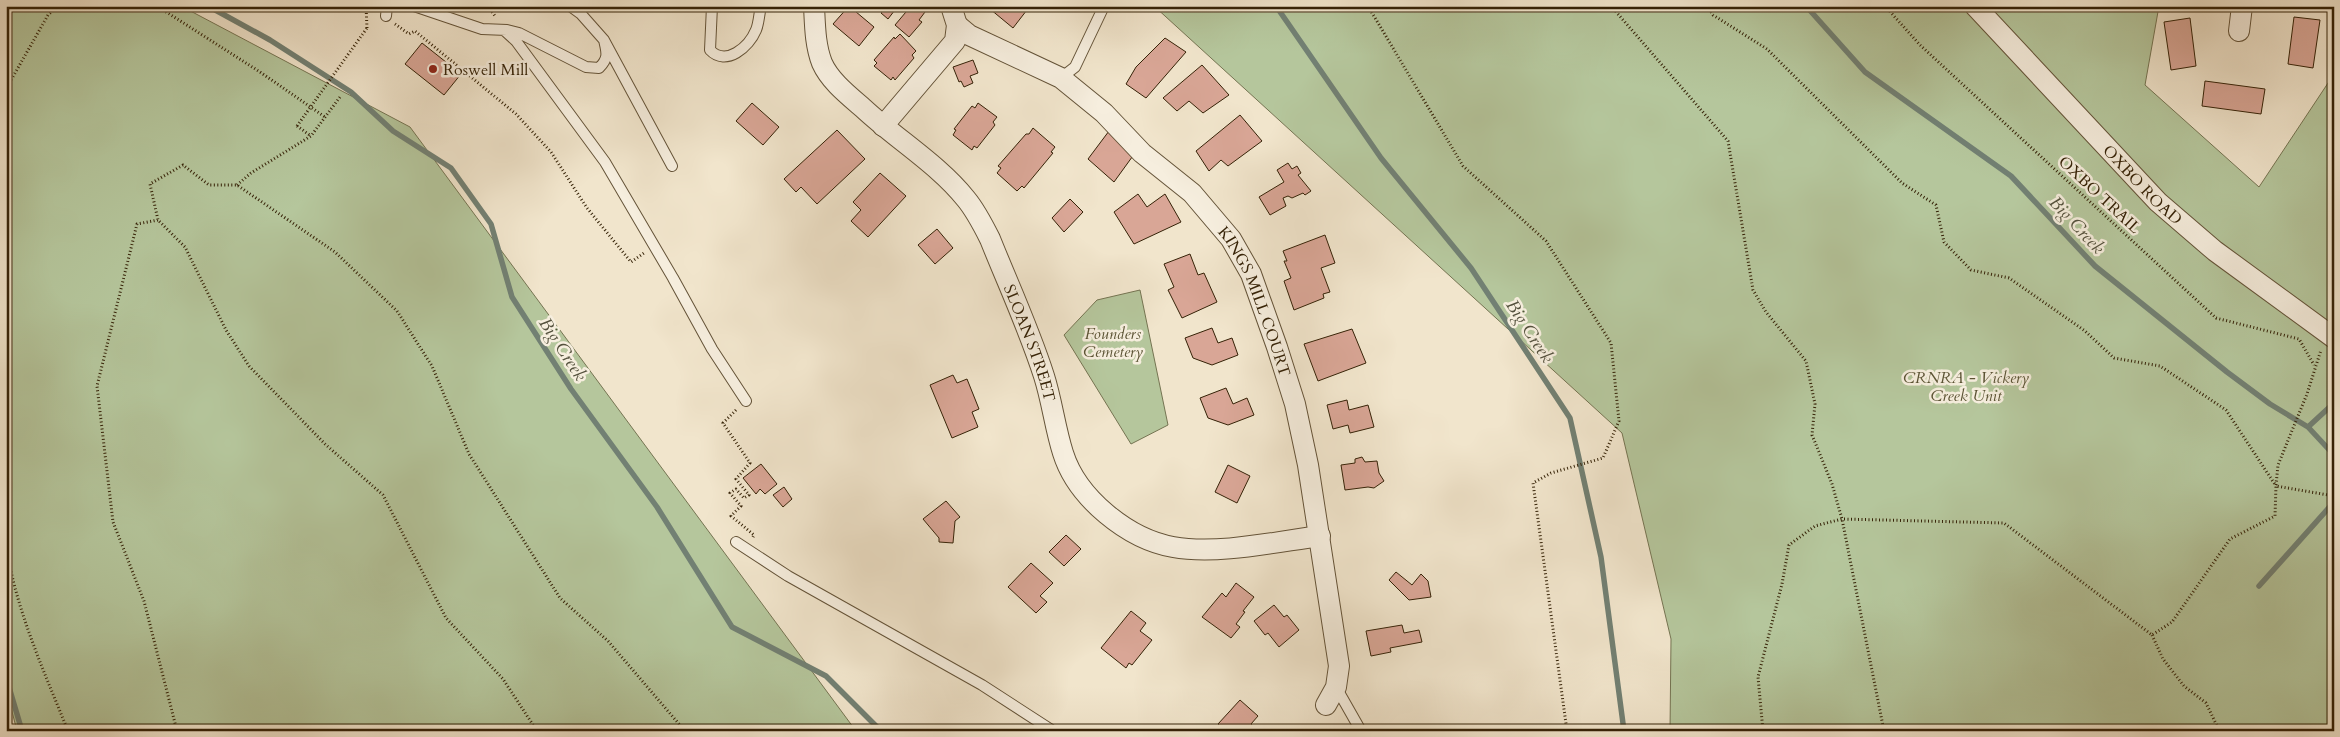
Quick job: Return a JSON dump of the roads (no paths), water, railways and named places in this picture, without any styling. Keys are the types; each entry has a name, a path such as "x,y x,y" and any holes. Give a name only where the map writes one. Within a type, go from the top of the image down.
{"street":[{"name":"SLOAN STREET","path":"814,6 816,43 822,63 839,86 883,126 950,180 967,199 979,218 990,239 1044,376 1064,455 1082,489 1109,517 1142,537 1172,547 1204,550 1320,536"},
{"name":"OXBO ROAD","path":"1975,6 2158,202 2215,251 2331,336"},
{"path":"2239,31 2242,6"},
{"path":"883,126 955,41 954,16"},
{"name":"KINGS MILL COURT","path":"954,16 968,35 1061,78 1104,113 1142,153 1192,193 1231,239 1247,267 1277,347 1294,404 1308,465 1339,666 1336,688 1326,705"}],"lane":[{"path":"414,6 482,29 519,33 586,67 599,68 606,61 608,54 604,40"},
{"path":"570,6 581,14 604,40 672,166"},
{"path":"712,6 710,50 715,56 728,57 745,47 756,30 761,6"},
{"path":"1061,78 1075,67 1104,6"},
{"path":"504,30 516,41 605,162 673,278 712,350 746,401"},
{"path":"736,542 788,576 982,685 1053,731"},
{"path":"1336,688 1361,731"}],"waterway":[{"name":"Big Creek","path":"208,6 270,40 351,92 393,131 451,168 491,224 512,297 571,389 657,507 732,627 826,676 881,731"},
{"name":"Big Creek","path":"1276,6 1381,158 1471,268 1570,418 1601,557 1624,731"},
{"name":"Big Creek","path":"1806,6 1865,72 2011,176 2095,266 2227,372 2270,404 2308,427 2334,455"},
{"path":"2308,427 2334,403"},
{"path":"2259,586 2334,502"},
{"name":"Big Creek","path":"6,677 22,731"}],"place":[{"name":"Roswell Mill","path":"433,69"}],"park label":[{"name":"Founders Cemetery","path":"1113,342"},
{"name":"CRNRA - Vickery Creek Unit","path":"1966,386"}]}
